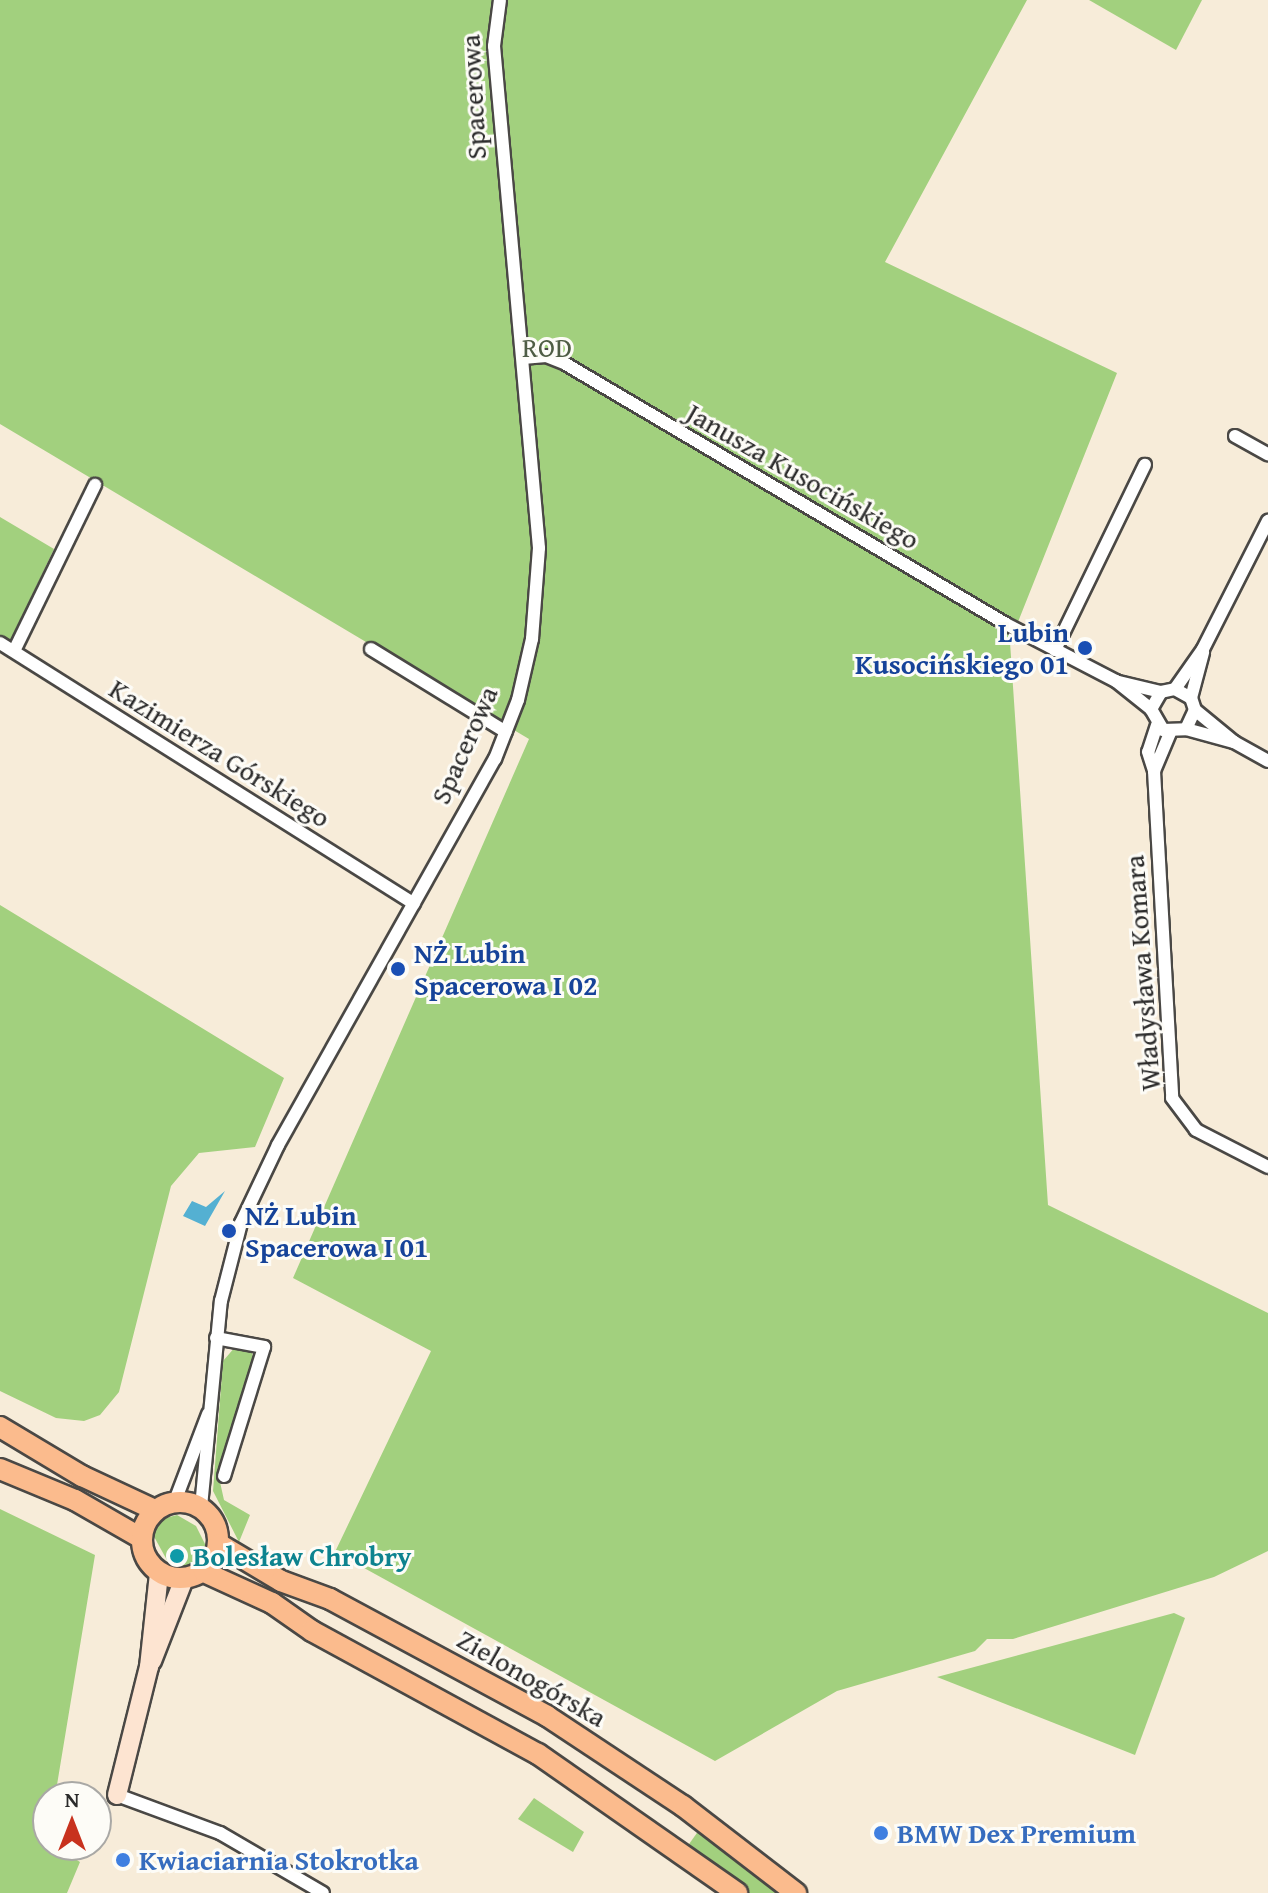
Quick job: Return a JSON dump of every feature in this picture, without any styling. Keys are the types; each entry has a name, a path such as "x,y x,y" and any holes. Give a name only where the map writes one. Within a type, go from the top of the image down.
{"main road":[{"path":"0,1427 82,1476 155,1510"},
{"path":"0,1469 75,1500 141,1538 159,1573 194,1576 272,1603 312,1631 509,1737 632,1815 737,1893"},
{"path":"141,1538 155,1510 175,1501 201,1507 219,1544 194,1576"},
{"name":"Zielonogórska","path":"219,1544 281,1581 330,1599 547,1716 683,1806 796,1893"}],"street":[{"name":"Spacerowa","path":"201,1507 210,1449 209,1411 216,1338 227,1271 253,1193 476,797 506,732 521,690 539,584 523,358 494,46 500,0"},
{"name":"Janusza Kusocińskiego","path":"523,358 546,356 564,363 1055,650 1116,681"},
{"path":"1235,436 1268,454"},
{"path":"1055,650 1145,465"},
{"path":"14,651 95,485"},
{"path":"1116,681 1161,692 1175,689 1203,649 1268,521"},
{"name":"Kazimierza Górskiego","path":"0,643 414,904"},
{"path":"371,649 506,732"},
{"path":"1186,729 1203,649"},
{"path":"1116,681 1151,709 1157,725 1170,733 1186,729 1234,742"},
{"path":"1175,689 1234,742 1268,761"},
{"path":"1151,709 1161,692"},
{"name":"Władysława Komara","path":"1157,725 1148,752 1154,771 1172,1098 1196,1130 1268,1167"},
{"path":"1154,771 1170,733"},
{"path":"216,1338 264,1347 224,1476"},
{"name":"Spacerowa","path":"175,1501 209,1411"},
{"path":"159,1573 149,1667 117,1795 227,1836 323,1893"},
{"path":"149,1667 194,1576"}],"green space":[{"name":"ROD","path":"0,0 1027,0 885,262 1117,373 1010,642 1048,1205 1268,1313 1268,1551 1214,1577 1013,1639 987,1639 975,1651 837,1691 715,1761 335,1552 431,1351 293,1278 529,739 0,424"},
{"path":"1089,0 1202,0 1176,50"},
{"path":"0,517 54,549 10,642 0,636"},
{"path":"0,905 284,1078 255,1147 199,1153 171,1186 119,1392 100,1415 84,1421 56,1418 0,1391"},
{"path":"236,1346 251,1350 254,1359 218,1473 224,1500 250,1515 239,1542 213,1491 223,1361"},
{"path":"0,1509 95,1555 58,1781 32,1781 32,1861 80,1862 67,1893 0,1893"},
{"path":"177,1515 196,1526 208,1550 199,1564 187,1568 168,1562 152,1533 162,1519"},
{"path":"1174,1613 1185,1618 1135,1755 937,1677"},
{"path":"534,1798 584,1832 573,1852 518,1819"},
{"path":"699,1830 780,1893 747,1893 687,1847"}],"water":[{"path":"225,1191 205,1226 183,1216 192,1201 206,1207"}],"place":[{"name":"Lubin Kusocińskiego 01","path":"1085,648"},
{"name":"NŻ Lubin Spacerowa I 02","path":"398,969"},
{"name":"NŻ Lubin Spacerowa I 01","path":"229,1231"},
{"name":"Bolesław Chrobry","path":"177,1556"},
{"name":"BMW Dex Premium","path":"881,1833"},
{"name":"Kwiaciarnia Stokrotka","path":"123,1860"}]}
